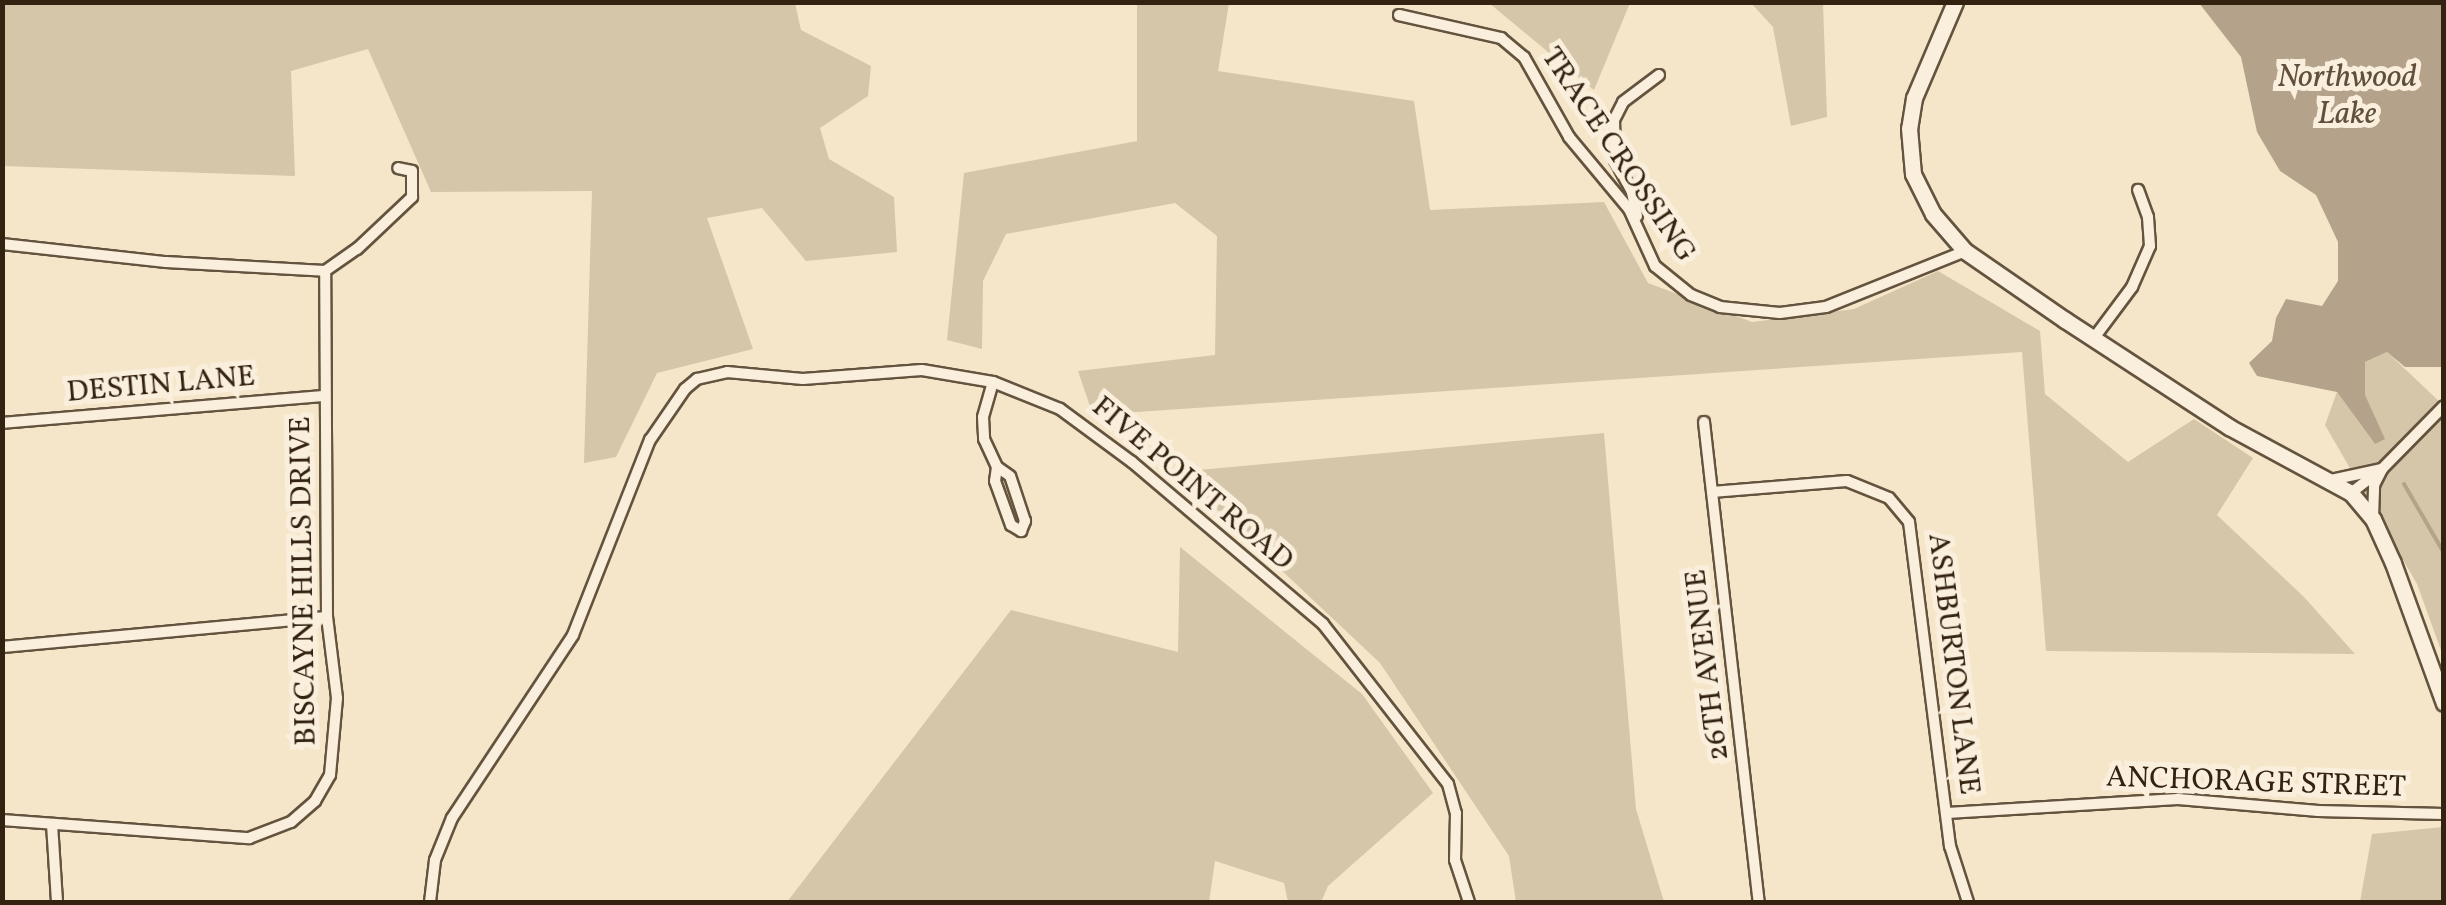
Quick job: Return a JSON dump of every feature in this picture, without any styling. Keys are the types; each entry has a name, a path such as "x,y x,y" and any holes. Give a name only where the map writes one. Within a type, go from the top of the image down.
{"street":[{"path":"1954,2 1914,98 1908,144 1914,174 1926,202 1965,250 2230,427 2352,493 2373,519 2444,703"},
{"name":"TRACE CROSSING","path":"1399,16 1501,38 1524,57 1570,137 1621,196 1637,222 1655,266 1665,278 1720,307 1751,312 1826,307 1965,250"},
{"path":"1637,222 1632,192 1615,160 1614,120 1623,102 1658,74"},
{"path":"2,244 300,272 325,270 357,249 412,197 412,171 398,168"},
{"path":"2094,338 2132,287 2150,246 2148,217 2138,190"},
{"name":"BISCAYNE HILLS DRIVE","path":"2,820 234,839 264,835 292,822 314,801 330,775 336,744 337,698 327,618 325,270"},
{"name":"FIVE POINT ROAD","path":"430,902 435,860 452,818 573,635 650,440 685,389 697,379 726,372 803,378 922,370 993,382 1060,409 1132,462 1344,647 1448,784 1456,813 1455,860 1469,902"},
{"path":"993,382 983,417 984,439 997,467 1010,476 1025,521 1022,535 1012,525 995,482 997,467"},
{"name":"DESTIN LANE","path":"2,423 324,396"},
{"path":"2352,493 2382,469 2444,406"},
{"name":"26TH AVENUE","path":"1704,422 1759,902"},
{"path":"2330,480 2382,469"},
{"path":"2373,519 2374,485 2382,469"},
{"name":"ASHBURTON LANE","path":"1712,492 1847,481 1889,498 1909,522 1956,876 1968,902"},
{"path":"1003,502 1017,496"},
{"path":"2,647 327,618"},
{"name":"ANCHORAGE STREET","path":"1947,813 2178,799 2318,812 2444,814"},
{"path":"52,824 57,902"}],"shaded area":[{"path":"3,2 795,3 801,30 871,66 868,96 820,128 829,159 894,197 897,252 806,261 762,208 707,218 753,349 657,373 616,457 584,463 592,191 431,192 368,49 291,71 295,176 3,166"},
{"path":"1137,3 1229,3 1218,71 1414,101 1430,210 1604,202 1648,283 1752,322 1854,309 1938,271 2040,331 2045,394 2128,462 2194,419 2253,458 2217,515 2304,597 2355,654 2046,651 2022,352 1093,415 1078,371 1215,355 1217,236 1175,203 1006,234 983,281 982,349 947,340 964,173 1137,141"},
{"path":"1489,3 1630,3 1594,90"},
{"path":"1751,3 1823,3 1827,117 1791,126 1773,27"},
{"path":"2387,352 2443,405 2442,653 2417,584 2325,425 2337,392 2375,444 2365,395 2365,362"},
{"path":"1604,433 1636,809 1664,902 1516,902 1509,856 1380,663 1177,472"},
{"path":"1180,547 1362,694 1433,793 1328,886 1321,902 1288,902 1284,883 1215,861 1209,902 787,902 1011,610 1178,652"},
{"path":"2443,827 2443,902 2360,902 2372,834"}],"water":[{"name":"Northwood Lake","path":"2199,3 2443,3 2443,367 2405,367 2387,352 2365,362 2365,395 2385,439 2375,444 2337,392 2257,376 2249,363 2272,341 2276,318 2286,299 2322,306 2338,281 2338,242 2316,195 2280,171 2257,132 2241,57"}],"waterway":[{"path":"2404,484 2444,553"}]}
